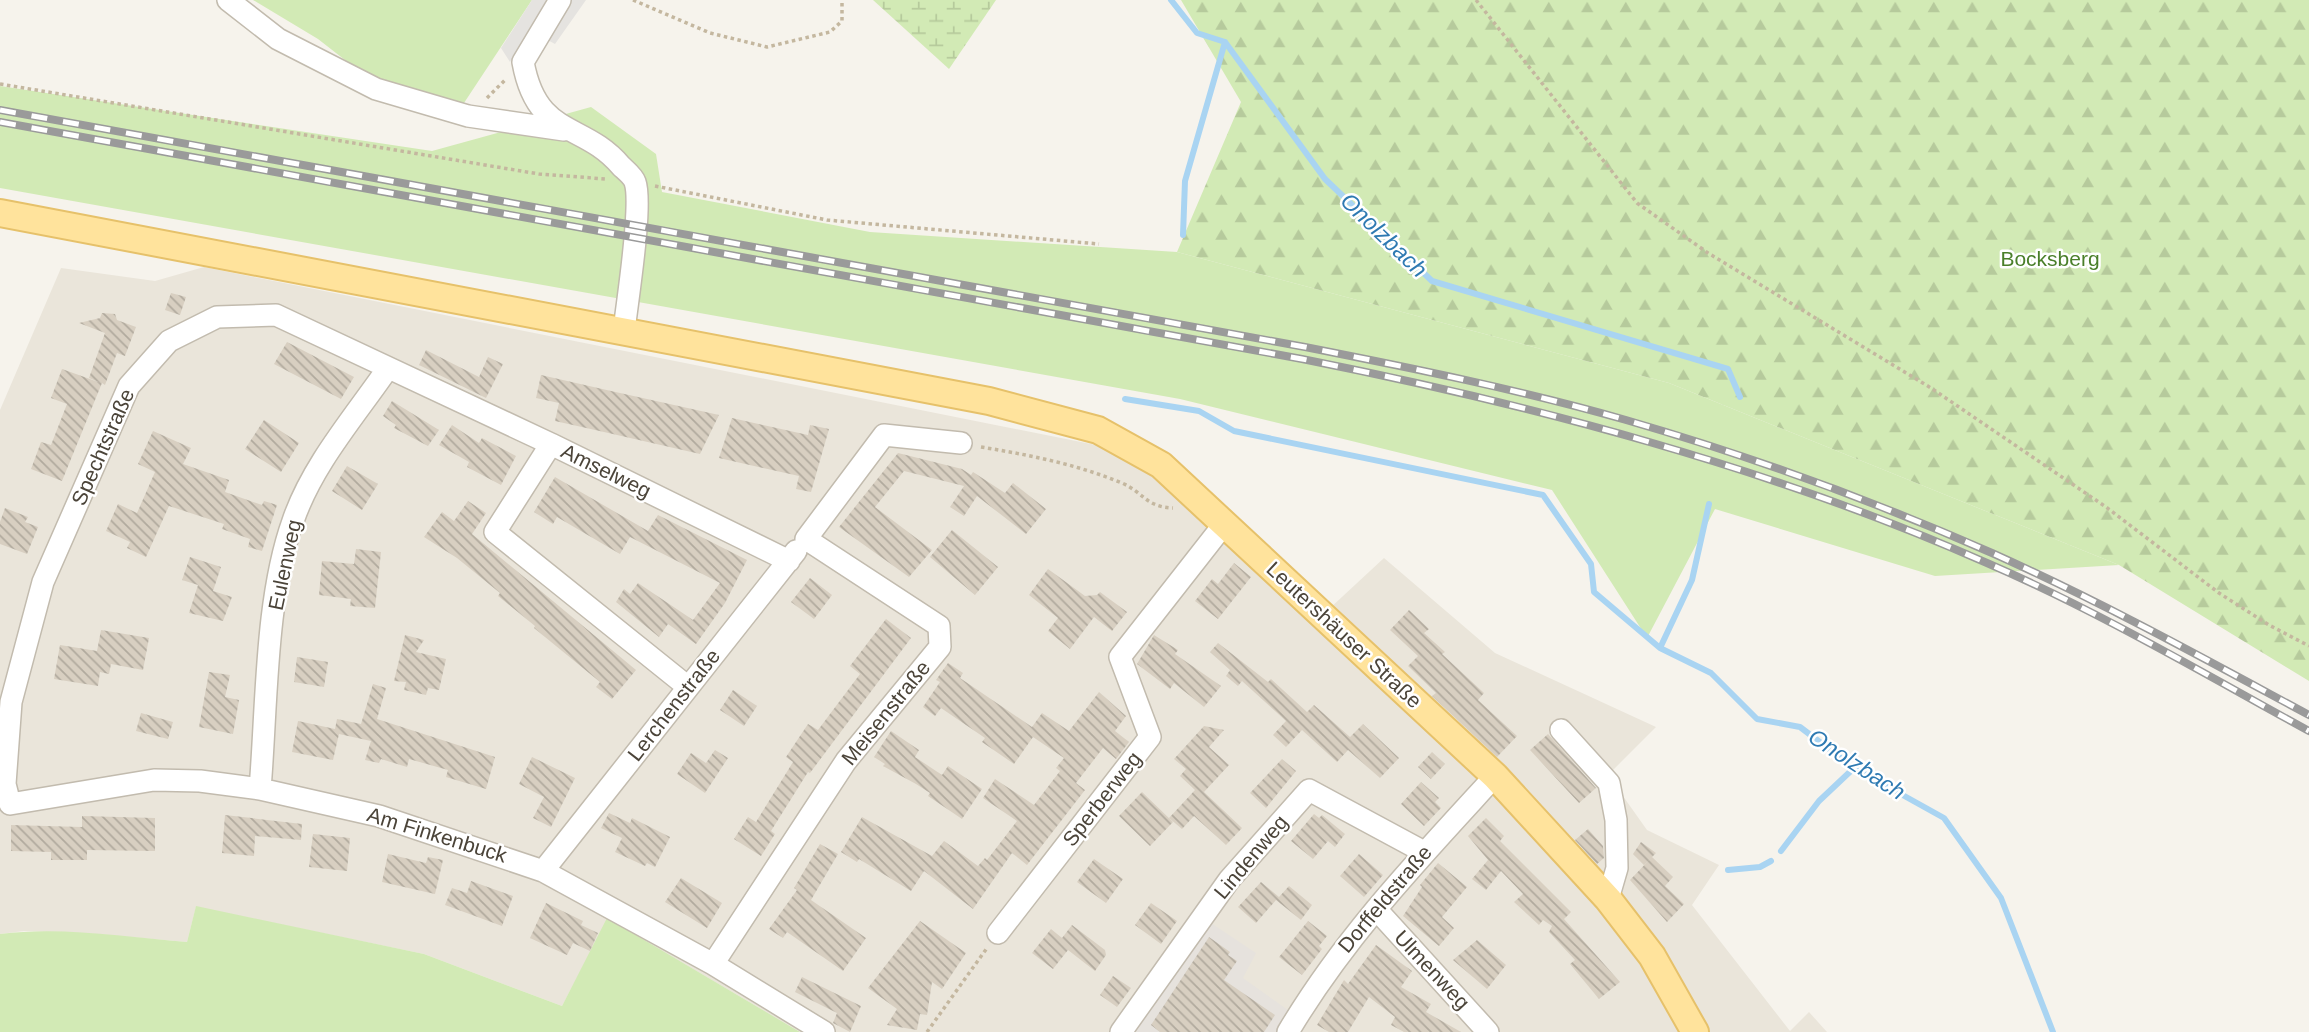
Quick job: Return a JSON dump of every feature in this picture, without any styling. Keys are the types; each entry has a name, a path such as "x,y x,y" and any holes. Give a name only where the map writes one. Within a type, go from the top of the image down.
{"main road":[{"name":"Leutershäuser Straße","path":"0,213 989,401 1098,430 1161,465 1495,776 1608,899 1652,956 1695,1032"}],"street":[{"path":"228,0 278,39 376,89 468,116 566,130"},
{"path":"560,0 523,62 527,84 542,110 566,130 613,156 635,181 637,208 624,331"},
{"name":"Spechtstraße","path":"10,804 5,784 11,702 43,582 129,386 169,341 217,317 275,315 551,444"},
{"name":"Eulenweg","path":"260,789 276,597 292,521 313,477 388,368"},
{"path":"806,539 884,435 961,443"},
{"name":"Amselweg","path":"688,687 495,532 551,444 789,561"},
{"name":"Sperberweg","path":"998,933 1150,737 1120,657 1225,523"},
{"name":"Lerchenstraße","path":"543,871 806,539"},
{"name":"Meisenstraße","path":"713,964 846,761 940,647 939,626 806,539"},
{"path":"1561,730 1609,783 1616,820 1616,868 1608,899"},
{"name":"Dorffeldstraße","path":"1288,1032 1320,977 1424,852 1495,776"},
{"name":"Am Finkenbuck","path":"10,804 154,780 200,781 260,789 379,816 543,871 713,964 824,1032"},
{"name":"Lindenweg","path":"1121,1032 1229,880 1309,790 1424,852"},
{"name":"Ulmenweg","path":"1376,909 1488,1032"}],"path":[{"path":"633,0 709,33 767,47 830,32 842,21 842,0"},
{"path":"1476,0 1637,203 1708,253 1931,388 2105,507 2219,593 2269,625 2309,646"},
{"path":"468,116 523,62"},
{"path":"0,84 539,174 635,181 827,220 1099,244"},
{"path":"961,443 1054,460 1125,484 1155,507 1175,508 1194,495"},
{"path":"928,1032 998,933"}],"shaded area":[{"path":"532,0 586,0 555,44 531,31 510,62 501,48"},
{"path":"204,267 1096,445 1152,472 1315,622 1384,558 1495,653 1656,727 1608,775 1647,830 1719,865 1692,905 1790,1031 1809,1012 1827,1032 800,1032 608,919 562,1006 424,954 196,907 187,942 96,934 24,931 0,934 0,410 61,268 155,281"},
{"path":"1208,921 1256,953 1243,978 1292,1013 1281,1032 1137,1032 1133,1029"}],"green space":[{"path":"253,0 532,0 462,106 363,74 318,39"},
{"path":"873,0 996,0 949,69"},
{"name":"Bocksberg","path":"1181,0 2309,0 2309,681 2119,565 1669,383 1177,252 1241,102"},
{"path":"0,86 432,151 591,107 656,154 662,192 870,232 1177,252 1669,383 2119,565 1935,576 1715,509 1647,638 1552,490 1180,399 0,188"},
{"path":"196,906 424,954 562,1006 607,918 800,1032 0,1032 0,934 70,932 187,942"}],"building":[{"path":"171,293 186,297 180,315 165,310"},
{"path":"102,313 115,314 117,320 136,327 125,356 117,353 105,385 102,383 62,481 31,469 41,442 51,445 67,404 51,398 62,369 101,383 89,378 105,333 79,323 100,318"},
{"path":"287,342 354,377 341,399 274,364"},
{"path":"426,350 479,377 488,357 503,364 486,398 419,365"},
{"path":"541,375 719,415 700,454 555,421 559,403 536,398"},
{"path":"392,401 439,430 428,446 394,428 396,425 383,416"},
{"path":"732,418 808,435 810,425 829,429 811,492 796,489 799,476 719,458"},
{"path":"264,420 299,443 281,472 245,449"},
{"path":"452,425 479,443 482,438 516,456 501,485 467,467 469,462 439,445"},
{"path":"153,431 191,448 183,464 229,480 225,492 262,505 264,501 277,505 262,551 248,547 250,539 222,529 224,524 169,506 146,557 127,548 130,542 106,531 118,504 137,513 155,472 138,464"},
{"path":"898,453 962,469 971,475 973,472 1005,493 1013,483 1046,509 1026,534 977,496 964,516 950,507 964,486 904,471 875,507 932,550 909,577 839,527"},
{"path":"347,466 378,484 362,510 332,491"},
{"path":"555,477 648,531 658,515 747,560 725,603 696,644 668,624 659,637 616,602 624,589 630,594 638,583 693,620 720,583 630,537 620,554 557,517 553,524 534,512"},
{"path":"468,501 486,513 472,534 636,670 612,699 596,687 600,682 498,596 500,593 457,558 424,537 442,512 454,521"},
{"path":"5,508 28,517 25,522 38,527 27,554 0,544 0,522"},
{"path":"952,530 998,567 975,595 930,557"},
{"path":"356,549 381,552 375,608 350,606 351,599 319,595 322,561 354,564"},
{"path":"190,557 221,567 213,591 232,597 223,621 189,613 198,585 182,580"},
{"path":"1234,563 1251,577 1218,619 1195,601 1212,579 1218,584"},
{"path":"1048,569 1085,596 1097,595 1100,592 1127,612 1112,631 1094,617 1070,649 1048,631 1058,618 1029,595"},
{"path":"810,578 832,595 814,619 791,602"},
{"path":"1409,610 1429,629 1424,633 1445,652 1442,654 1484,693 1478,700 1517,736 1497,757 1432,696 1436,693 1408,666 1418,656 1390,630"},
{"path":"886,619 911,638 810,773 808,772 771,831 775,834 761,856 734,839 748,817 756,822 793,762 786,757 808,724 818,730 860,674 850,666"},
{"path":"101,630 149,638 143,670 111,664 109,674 100,672 98,686 54,679 60,645 97,651"},
{"path":"405,635 424,640 416,652 446,659 439,690 428,688 426,695 404,690 406,682 394,681"},
{"path":"1154,635 1178,650 1175,654 1221,686 1204,707 1174,683 1170,689 1137,664"},
{"path":"1218,643 1268,682 1271,679 1307,712 1314,705 1350,737 1363,724 1399,758 1380,778 1348,750 1337,762 1302,730 1286,747 1273,735 1286,721 1242,681 1238,686 1226,676 1230,670 1210,652"},
{"path":"297,657 328,662 324,687 294,682"},
{"path":"948,663 963,673 960,678 1032,727 1042,713 1069,731 1099,692 1126,716 1115,731 1129,742 1116,759 1103,748 1076,783 1085,790 1027,865 1012,853 973,909 924,871 911,891 859,859 857,862 841,852 862,817 932,856 944,841 978,866 985,858 987,860 1017,821 983,798 995,779 1034,805 1060,771 1056,768 1064,758 1033,737 1014,764 982,742 985,738 941,708 935,716 923,707 940,682 936,680"},
{"path":"209,672 230,675 225,697 239,700 233,734 199,727"},
{"path":"373,684 386,688 377,719 495,757 486,789 446,777 448,770 409,759 407,767 381,759 379,763 365,760 371,741 339,734 333,760 292,752 298,721 335,729 337,719 361,724"},
{"path":"733,690 757,706 744,726 720,710"},
{"path":"141,713 173,722 168,739 136,731"},
{"path":"1204,726 1224,730 1209,747 1229,765 1204,792 1242,828 1226,845 1194,816 1182,829 1169,818 1195,790 1180,776 1186,769 1174,759"},
{"path":"891,731 919,750 915,757 942,775 948,766 982,789 962,819 928,796 930,793 883,766 885,764 874,757"},
{"path":"1548,734 1596,788 1579,803 1530,750"},
{"path":"715,750 728,758 705,793 677,774 691,753 706,763"},
{"path":"1432,752 1445,764 1431,779 1418,767"},
{"path":"532,757 575,778 551,827 533,818 544,797 519,784"},
{"path":"1282,759 1296,771 1266,808 1250,793"},
{"path":"1421,782 1439,798 1435,802 1441,808 1424,826 1401,804"},
{"path":"1142,792 1173,822 1150,846 1119,816"},
{"path":"609,813 630,823 632,818 670,837 655,867 647,863 645,866 615,852 622,838 601,828"},
{"path":"1314,814 1319,818 1322,815 1345,834 1335,847 1328,841 1313,859 1291,841"},
{"path":"225,815 302,824 301,840 255,836 254,856 222,853"},
{"path":"82,816 155,818 155,851 87,850 87,860 51,860 51,852 11,851 11,825 82,827"},
{"path":"1486,818 1504,836 1500,841 1571,912 1564,919 1620,982 1599,999 1570,964 1575,960 1549,932 1552,926 1543,920 1539,925 1514,902 1523,894 1501,871 1486,890 1472,879 1488,860 1468,836"},
{"path":"1588,829 1603,846 1604,858 1597,864 1575,840"},
{"path":"313,834 350,838 347,871 309,867"},
{"path":"1641,842 1656,853 1644,865 1633,854"},
{"path":"820,844 838,854 811,900 866,938 843,971 787,932 783,938 769,929 797,890 794,888"},
{"path":"388,854 426,863 428,857 443,860 435,894 382,882"},
{"path":"1359,854 1383,875 1364,897 1340,876"},
{"path":"1652,857 1673,877 1665,886 1684,904 1667,922 1630,880"},
{"path":"1094,859 1123,879 1106,903 1077,882"},
{"path":"1438,863 1467,887 1442,917 1454,928 1439,946 1403,916 1422,887 1420,885"},
{"path":"681,878 722,903 707,928 665,902"},
{"path":"471,881 513,896 502,926 445,905 452,888 467,893"},
{"path":"1261,882 1279,897 1289,886 1312,905 1301,920 1276,900 1256,923 1238,907"},
{"path":"546,903 583,921 581,925 598,933 590,951 573,943 567,955 530,938"},
{"path":"1151,903 1177,921 1161,944 1135,925"},
{"path":"920,921 966,953 942,989 932,982 927,1015 920,1014 917,1030 887,1025 897,1009 868,988"},
{"path":"1308,921 1327,936 1319,946 1322,949 1302,975 1279,957"},
{"path":"1072,925 1105,950 1106,955 1095,971 1068,950 1053,969 1032,953 1051,929 1062,938"},
{"path":"1209,937 1230,952 1228,955 1237,961 1224,980 1275,1015 1264,1032 1160,1032 1151,1025"},
{"path":"1477,940 1506,965 1487,989 1453,960"},
{"path":"1376,945 1412,971 1401,987 1431,1004 1426,1012 1461,1032 1404,1032 1391,1025 1395,1017 1369,997 1348,1032 1329,1032 1317,1025 1344,980 1348,984"},
{"path":"1113,976 1131,988 1117,1007 1100,995"},
{"path":"802,977 861,1006 850,1032 833,1023 837,1013 795,992"}],"waterway":[{"name":"Onolzbach","path":"1171,0 1197,33 1225,42 1325,179 1432,281 1728,369 1740,397"},
{"path":"1183,235 1185,181 1225,42"},
{"path":"1125,399 1199,411 1234,431 1543,495 1591,564 1594,592 1660,648"},
{"name":"Onolzbach","path":"1709,504 1692,580 1660,648 1711,673 1757,719 1800,727 1854,768 1944,818 2001,898 2053,1032"},
{"path":"1781,851 1819,801 1854,768"},
{"path":"1728,870 1760,867 1771,861"}],"railway":[{"path":"0,110 1305,347 1466,380 1586,409 1765,464 1947,534 2032,571 2309,715"},
{"path":"0,122 1302,359 1564,418 1736,468 1821,497 1987,563 2110,622 2309,731"}]}
